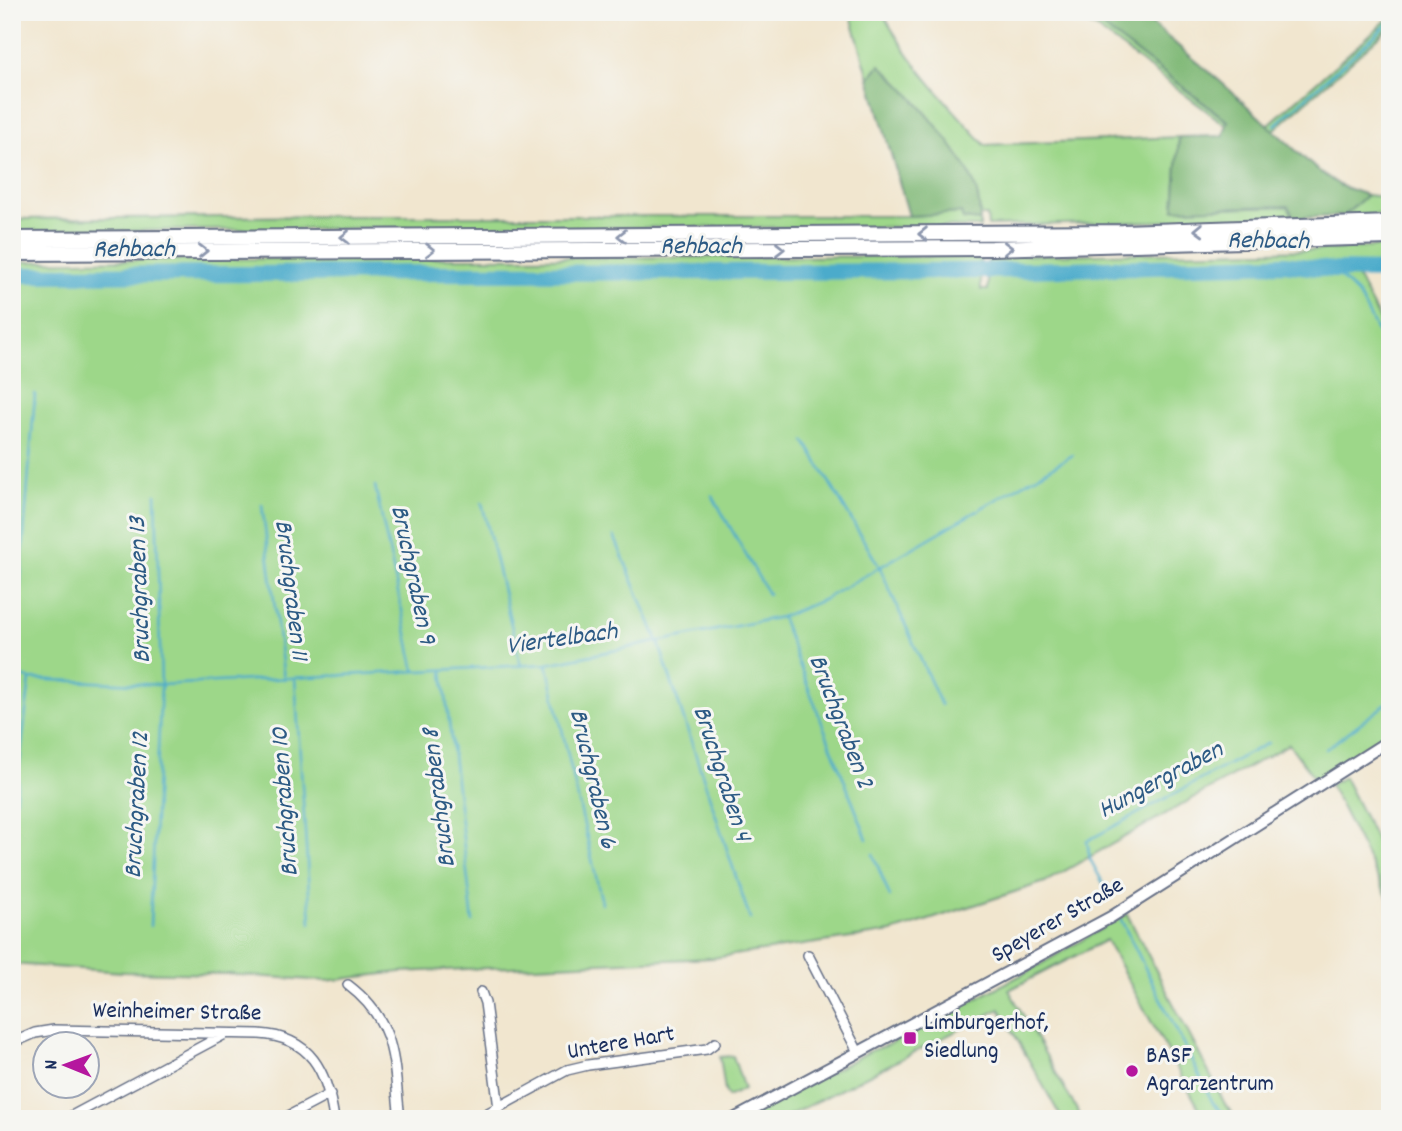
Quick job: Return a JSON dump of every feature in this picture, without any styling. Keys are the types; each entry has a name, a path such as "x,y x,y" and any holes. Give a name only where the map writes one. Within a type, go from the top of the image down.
{"highway":[{"path":"12,239 1122,232 1390,223"},
{"path":"12,253 992,248 1390,237"}],"street":[{"name":"Speyerer Straße","path":"734,1119 1111,917 1390,740"},
{"path":"808,955 858,1052"},
{"path":"348,985 366,999 386,1028 400,1119"},
{"path":"481,992 485,1003 499,1108"},
{"name":"Weinheimer Straße","path":"12,1043 35,1033 54,1030 271,1034 294,1041 314,1059 330,1094 334,1119"},
{"path":"66,1119 227,1033"},
{"name":"Untere Hart","path":"477,1119 567,1070 707,1049 715,1042"},
{"path":"283,1119 330,1094"}],"green space":[{"path":"850,12 882,12 916,65 985,145 1179,137 1174,209 1288,206 1294,218 988,226 987,216 980,216 977,197 969,176 927,115 880,66 869,78"},
{"path":"1062,12 1073,12 1099,24 1228,122 1227,126 1096,28"},
{"path":"1073,12 1138,12 1221,82 1316,169 1341,186 1367,195 1344,216 1294,218 1288,206 1174,209 1179,137 1223,136 1228,121 1099,24"},
{"path":"1390,17 1390,27 1274,130 1268,125"},
{"path":"880,65 918,104 968,170 976,189 980,221 963,219 961,213 909,216 869,78"},
{"path":"1367,195 1390,198 1390,214 1344,216"},
{"path":"961,213 963,219 980,221 980,227 12,232 12,219 909,216"},
{"path":"1390,246 1390,275 1356,275 1390,339 1390,735 1318,783 1289,744 1045,882 892,932 713,958 400,972 326,981 12,964 12,262 980,256 981,290 988,290 988,256 1320,250"},
{"path":"1344,777 1390,868 1390,902 1330,785"},
{"path":"1127,914 1226,1106 1237,1119 1205,1119 1106,940 1009,990 1082,1119 1062,1119 1000,1009 782,1119 742,1119 1027,972"},
{"path":"733,1056 744,1089 728,1097 720,1057"}],"waterway":[{"path":"1275,125 1390,22"},
{"name":"Rehbach","path":"12,275 973,271 1284,264 1333,270 1390,271"},
{"path":"1333,270 1359,296 1390,356"},
{"path":"13,675 35,394"},
{"name":"Viertelbach","path":"805,441 880,568 941,705"},
{"name":"Viertelbach","path":"12,675 30,679 161,685 547,664 781,617 823,600 1073,455"},
{"name":"Bruchgraben 9","path":"375,486 415,671"},
{"name":"Bruchgraben 12","path":"150,926 161,685 156,494"},
{"path":"712,495 768,594"},
{"path":"482,503 521,666"},
{"name":"Bruchgraben 11","path":"262,505 284,679"},
{"name":"Bruchgraben 4","path":"614,536 658,641 750,919"},
{"name":"Bruchgraben 2","path":"781,617 867,839"},
{"name":"Bruchgraben 6","path":"547,664 602,903"},
{"name":"Bruchgraben 8","path":"443,672 473,922"},
{"name":"Bruchgraben 10","path":"295,678 311,923"},
{"path":"12,824 30,679"},
{"name":"Hungergraben","path":"1326,749 1390,701"},
{"name":"Hungergraben","path":"1110,896 1090,859 1087,841 1268,743"},
{"name":"Bruchgraben 2","path":"873,854 890,897"},
{"name":"Hungergraben","path":"1121,920 1213,1103 1229,1119"}],"place":[{"name":"Limburgerhof, Siedlung","path":"910,1038"},
{"name":"BASF Agrarzentrum","path":"1132,1071"}],"water label":[{"name":"Bruchgraben 13","path":"141,590"}]}
